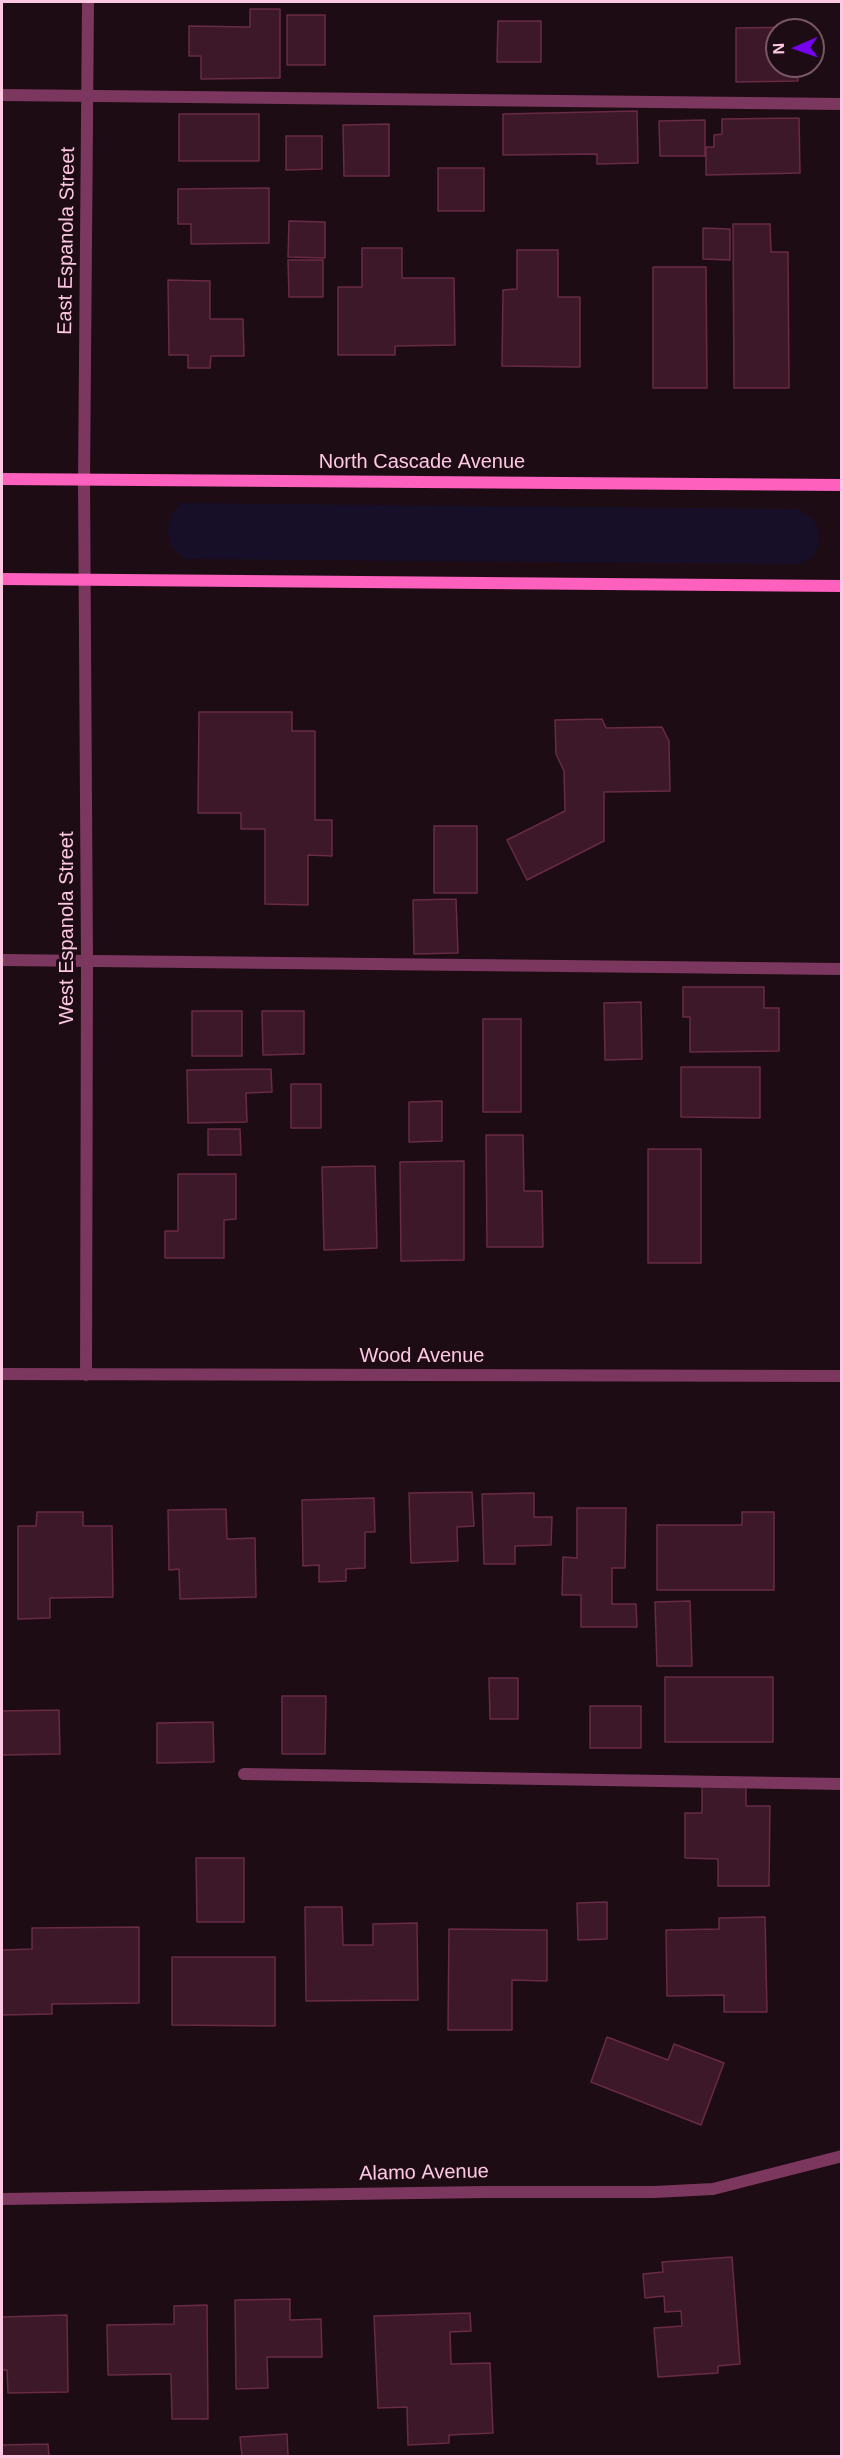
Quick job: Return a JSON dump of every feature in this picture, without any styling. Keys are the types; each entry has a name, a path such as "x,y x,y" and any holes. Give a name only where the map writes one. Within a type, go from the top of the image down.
{"main road":[{"name":"North Cascade Avenue","path":"2,479 842,485"},
{"path":"2,579 842,586"}],"street":[{"name":"East Espanola Street","path":"84,480 88,2"},
{"path":"2,95 842,104"},
{"name":"West Espanola Street","path":"84,480 87,961 86,1375"},
{"path":"2,960 842,969"},
{"name":"Wood Avenue","path":"2,1374 842,1376"},
{"path":"244,1774 842,1784"},
{"name":"Alamo Avenue","path":"2,2199 666,2192 713,2189 842,2156"}],"shaded area":[{"path":"181,503 796,509 810,516 818,527 819,545 813,556 799,564 184,559 172,547 167,533 170,515"}],"building":[{"path":"250,9 280,9 280,78 201,79 201,56 189,56 189,26 250,27"},
{"path":"287,15 325,15 325,65 287,65"},
{"path":"498,21 541,21 541,62 497,62"},
{"path":"736,28 765,28 765,78 798,78 798,81 736,82"},
{"path":"637,111 638,163 597,164 597,154 503,155 503,114"},
{"path":"179,114 259,114 259,161 179,161"},
{"path":"799,118 800,173 706,175 706,147 714,147 714,135 722,134 722,119"},
{"path":"705,120 705,156 660,156 659,121"},
{"path":"389,124 389,176 344,176 343,125"},
{"path":"286,136 322,136 322,169 286,170"},
{"path":"438,168 484,168 484,211 438,211"},
{"path":"269,188 269,243 191,244 191,224 178,224 178,189"},
{"path":"289,221 325,222 325,258 288,257"},
{"path":"733,224 770,224 771,252 788,252 789,388 734,388"},
{"path":"703,228 730,229 730,260 703,259"},
{"path":"362,248 402,248 402,278 454,278 455,345 395,346 395,355 338,355 338,287 362,287"},
{"path":"517,250 558,250 558,297 580,297 580,367 502,366 503,290 517,289"},
{"path":"288,260 323,260 323,297 289,297"},
{"path":"653,267 706,267 707,388 653,388"},
{"path":"168,280 210,281 210,319 243,319 244,356 211,356 210,368 188,368 188,355 169,355"},
{"path":"199,712 292,712 292,731 315,731 315,820 332,820 332,856 308,855 308,905 265,904 265,829 241,829 241,813 198,813"},
{"path":"602,719 606,728 662,727 669,741 670,791 604,792 604,841 527,880 507,840 565,811 564,771 556,754 555,720"},
{"path":"434,826 477,826 477,893 434,893"},
{"path":"456,899 458,953 414,954 413,900"},
{"path":"683,987 764,987 764,1008 779,1008 779,1051 690,1052 690,1017 683,1017"},
{"path":"641,1002 642,1059 605,1060 604,1003"},
{"path":"192,1011 242,1011 242,1056 192,1056"},
{"path":"262,1011 304,1011 304,1054 263,1055"},
{"path":"483,1019 521,1019 521,1112 483,1112"},
{"path":"681,1067 760,1067 760,1118 681,1117"},
{"path":"271,1069 272,1092 246,1093 247,1122 188,1123 187,1070"},
{"path":"291,1084 321,1084 321,1128 291,1128"},
{"path":"442,1101 442,1141 409,1142 409,1102"},
{"path":"208,1129 240,1129 241,1155 208,1155"},
{"path":"486,1135 523,1135 524,1191 542,1191 543,1247 487,1247"},
{"path":"648,1149 701,1149 701,1263 648,1263"},
{"path":"464,1161 464,1260 401,1261 400,1162"},
{"path":"375,1166 377,1248 324,1250 322,1167"},
{"path":"178,1174 236,1174 236,1219 224,1220 224,1258 165,1258 165,1231 178,1231"},
{"path":"472,1492 474,1526 457,1527 458,1561 411,1563 409,1493"},
{"path":"534,1493 534,1517 552,1517 551,1545 515,1546 515,1564 484,1564 482,1494"},
{"path":"374,1498 375,1532 365,1532 365,1568 346,1569 346,1581 319,1582 319,1565 303,1566 302,1500"},
{"path":"577,1508 626,1508 625,1568 612,1568 612,1604 636,1604 637,1627 581,1627 581,1595 562,1595 563,1557 577,1558"},
{"path":"226,1509 227,1539 255,1538 256,1597 180,1599 179,1569 169,1570 168,1510"},
{"path":"37,1512 83,1512 83,1526 112,1526 113,1597 50,1598 50,1618 18,1619 18,1526 36,1526"},
{"path":"742,1512 774,1512 774,1590 657,1590 657,1525 742,1525"},
{"path":"690,1601 692,1666 657,1666 655,1602"},
{"path":"665,1677 773,1677 773,1742 665,1742"},
{"path":"489,1678 518,1678 518,1719 490,1719"},
{"path":"282,1696 326,1696 325,1754 282,1754"},
{"path":"590,1706 641,1706 641,1748 590,1748"},
{"path":"59,1710 60,1754 2,1755 2,1711"},
{"path":"213,1722 214,1762 157,1763 157,1723"},
{"path":"702,1786 746,1786 746,1806 770,1806 769,1886 718,1886 718,1859 685,1858 685,1813 702,1813"},
{"path":"196,1858 244,1858 244,1922 197,1922"},
{"path":"607,1902 607,1939 578,1940 577,1903"},
{"path":"305,1907 342,1907 343,1945 373,1945 373,1924 417,1923 418,2000 306,2001"},
{"path":"765,1917 767,2012 724,2012 724,1995 667,1996 666,1930 719,1929 719,1918"},
{"path":"139,1927 139,2003 52,2004 52,2014 2,2015 2,1950 32,1949 32,1928"},
{"path":"449,1929 547,1930 547,1981 512,1980 512,2030 448,2030"},
{"path":"172,1957 275,1957 275,2026 172,2025"},
{"path":"607,2037 668,2060 674,2044 724,2063 701,2125 591,2082"},
{"path":"732,2257 740,2364 718,2366 718,2373 658,2377 654,2328 682,2326 681,2311 665,2312 664,2296 645,2298 643,2274 663,2272 662,2262"},
{"path":"290,2299 290,2320 321,2319 322,2357 267,2357 268,2388 236,2389 235,2300"},
{"path":"207,2305 208,2419 172,2419 171,2374 108,2375 107,2325 174,2324 174,2306"},
{"path":"470,2313 471,2331 450,2332 451,2364 490,2363 493,2433 449,2435 449,2443 408,2445 407,2407 378,2408 374,2316"},
{"path":"67,2315 68,2392 8,2393 7,2370 2,2370 2,2317"},
{"path":"287,2434 288,2456 242,2456 240,2437"},
{"path":"48,2444 49,2456 2,2456 2,2445"}]}
